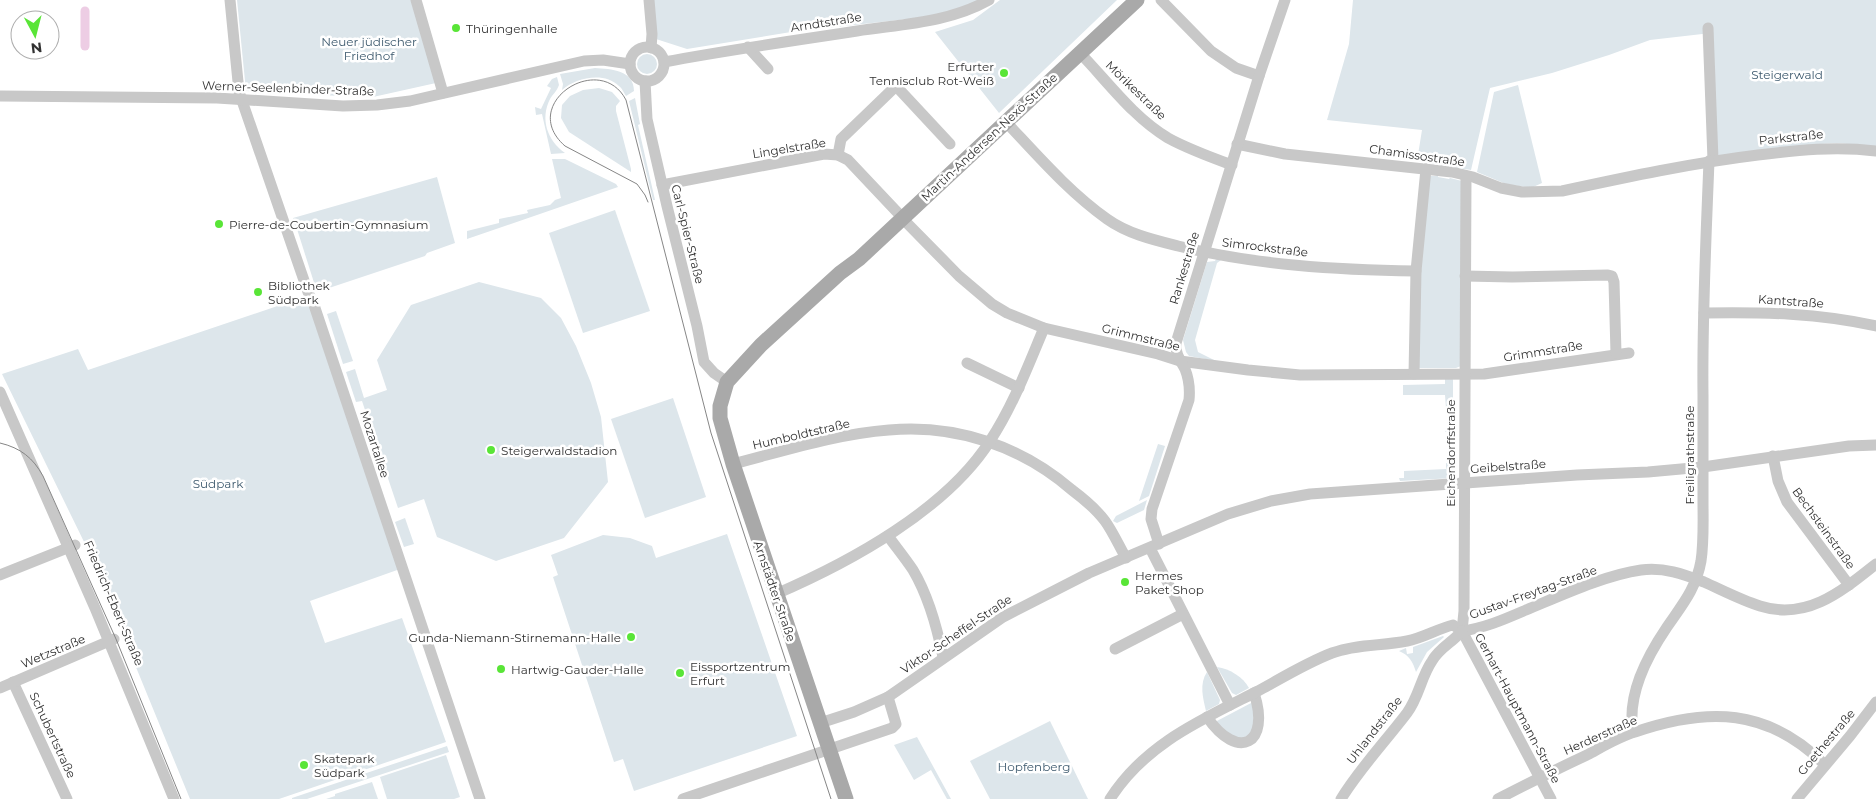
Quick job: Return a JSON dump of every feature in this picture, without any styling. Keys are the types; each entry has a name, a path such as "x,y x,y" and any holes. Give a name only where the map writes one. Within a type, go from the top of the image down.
{"main road":[{"name":"Martin-Andersen-Nexö-Straße","path":"900,215 1124,0"},
{"name":"Martin-Andersen-Nexö-Straße","path":"726,382 761,345 840,273 856,254 1006,122 1137,0"},
{"name":"Arnstädter Straße","path":"726,382 720,406 720,418 733,464 846,799"}],"street":[{"name":"Mozartallee","path":"230,0 239,92 314,305 480,799"},
{"path":"416,0 443,93"},
{"path":"649,0 652,34 651,48"},
{"name":"Arndtstraße","path":"664,62 750,47 932,21 973,9 989,0"},
{"path":"1161,0 1211,51 1236,68 1259,76"},
{"name":"Rankestraße","path":"1230,705 1183,614 1154,546 1151,519 1152,509 1189,400 1188,378 1180,361 1176,343 1237,144 1285,0"},
{"name":"Freiligrathstraße","path":"1633,732 1632,709 1636,688 1644,667 1656,644 1685,604 1696,579 1701,561 1704,313 1711,160 1708,28"},
{"path":"750,47 768,69"},
{"path":"651,48 660,53 664,62 664,69 661,75 657,79 646,82 634,76 630,64 632,56 638,49 651,48"},
{"name":"Mörikestraße","path":"1080,53 1115,92 1154,128 1196,152 1232,165"},
{"name":"Werner-Seelenbinder-Straße","path":"0,96 242,99 343,106 378,105 410,101 584,61 603,60 630,64"},
{"name":"Carl-Spier-Straße","path":"646,82 647,119 704,362 726,382"},
{"path":"838,155 840,139 896,86 950,144"},
{"name":"Simrockstraße","path":"1006,122 1075,194 1108,220 1154,240 1203,252 1251,260 1324,268 1416,271"},
{"name":"Chamissostraße","path":"1237,144 1285,154 1426,168 1466,176 1501,188 1541,193 1562,191 1711,160"},
{"name":"Parkstraße","path":"1711,160 1826,148 1876,151"},
{"name":"Lingelstraße","path":"662,185 824,154 838,155 848,160 900,215"},
{"path":"1414,374 1416,271 1426,168"},
{"name":"Eichendorffstraße","path":"1462,631 1464,610 1466,176"},
{"name":"Grimmstraße","path":"900,215 959,276 979,294 1007,313 1044,328 1158,354 1180,361 1248,370 1300,374 1484,374 1629,352"},
{"path":"1465,276 1612,276 1614,282 1616,353"},
{"name":"Kantstraße","path":"1704,313 1752,312 1828,316 1876,326"},
{"path":"776,594 829,569 888,536 944,493 964,474 990,442 1019,388 1044,328"},
{"path":"967,363 1019,388"},
{"name":"Friedrich-Ebert-Straße","path":"0,392 72,546 181,799"},
{"name":"Humboldtstraße","path":"733,464 825,440 888,430 942,430 990,442 1028,459 1052,473 1094,508 1108,525 1126,558"},
{"name":"Geibelstraße","path":"1154,546 1228,514 1271,501 1310,494 1648,472 1703,467 1849,446 1876,445"},
{"name":"Bechsteinstraße","path":"1772,456 1778,481 1787,502 1798,520 1849,585"},
{"path":"888,536 914,572 923,591 937,628 943,658"},
{"path":"0,575 72,546"},
{"name":"Viktor-Scheffel-Straße","path":"820,723 854,712 888,697 1003,617 1030,602 1154,546"},
{"name":"Gustav-Freytag-Straße","path":"1110,799 1130,770 1147,755 1176,735 1230,705 1256,700 1316,660 1340,651 1367,645 1409,641 1453,625 1462,631 1477,629 1564,594 1641,570 1662,570 1682,573 1760,606 1790,610 1818,604 1827,600 1876,564"},
{"path":"1115,649 1183,614"},
{"name":"Gerhart-Hauptmann-Straße","path":"1462,631 1551,799"},
{"name":"Uhlandstraße","path":"1341,799 1355,776 1414,703 1431,661 1454,641 1462,631"},
{"name":"Friedrich-Ebert-Straße","path":"112,640 174,799"},
{"name":"Wetzstraße","path":"0,688 112,640"},
{"name":"Schubertstraße","path":"13,682 67,799"},
{"path":"683,799 885,732 896,724 888,697"},
{"path":"1207,717 1214,727 1227,739 1233,742 1245,742 1253,738 1258,730 1256,700"},
{"name":"Goethestraße","path":"1797,799 1876,702"},
{"name":"Herderstraße","path":"1498,799 1633,732 1674,720 1692,717 1718,715 1741,718 1772,727 1808,748 1825,765"}],"green space":[{"name":"Neuer jüdischer Friedhof","path":"237,0 412,0 436,83 373,97 246,91"},
{"path":"651,0 984,0 935,16 791,32 687,49 656,39"},
{"name":"Erfurter Tennisclub Rot-Weiß","path":"1000,0 1117,0 999,113 935,32 973,20"},
{"name":"Steigerwald","path":"1353,0 1876,0 1876,147 1838,143 1715,156 1711,33 1650,40 1552,73 1490,88 1471,170 1417,161 1422,130 1327,120 1349,44"},
{"path":"647,54 654,57 657,64 654,71 647,74 640,71 637,64 640,57"},
{"path":"595,68 614,70 626,75 633,84 634,91 626,96 613,81 598,78 574,82 562,90 563,84 560,74"},
{"path":"557,77 559,85 547,107 546,121 547,129 554,142 565,153 551,154 542,114 536,115 535,107 541,109 551,88 547,86 552,79"},
{"path":"1518,85 1542,183 1531,188 1506,184 1477,172 1494,92"},
{"path":"599,88 612,92 620,101 616,106 616,111 631,172 569,132 561,118 562,105 570,96 583,90"},
{"path":"635,98 640,124 638,125 655,200 653,200 629,101"},
{"path":"552,159 565,159 616,184 618,187 467,239 467,231 499,223 499,219 528,213 527,210 550,205 555,200 561,198"},
{"path":"1430,176 1462,181 1461,366 1456,368 1417,368 1419,271"},
{"path":"437,177 455,243 427,253 425,256 317,292 297,229 304,227 312,229 314,226 304,223 295,226 293,218"},
{"path":"615,210 650,311 583,333 549,233"},
{"path":"1216,259 1221,260 1217,263 1195,340 1198,352 1216,361 1189,356 1183,340 1207,262 1215,261"},
{"name":"Steigerwaldstadion","path":"479,282 541,298 561,318 576,346 591,383 601,417 608,482 564,538 496,561 437,537 424,499 398,508 362,401 356,402 346,372 355,369 364,398 387,390 377,360 411,305"},
{"name":"Südpark","path":"304,297 312,307 400,569 310,601 325,643 402,618 446,742 279,799 190,799 88,550 2,374 78,349 88,370"},
{"path":"336,311 353,361 343,364 327,314"},
{"path":"1445,378 1453,378 1453,408 1446,408 1445,395 1403,395 1403,385 1445,384"},
{"path":"673,398 706,497 645,518 611,419"},
{"path":"1453,424 1453,478 1400,481 1399,478 1404,478 1404,471 1446,469 1446,463 1452,463 1451,432 1445,432 1448,425"},
{"path":"1158,444 1165,446 1149,496 1139,501"},
{"path":"1147,500 1144,510 1117,523 1113,521 1116,516"},
{"path":"405,518 414,544 404,547 395,522"},
{"name":"Eissportzentrum Erfurt","path":"727,534 797,736 634,791 623,759 614,762 553,577 558,575 551,555 603,535 630,538 652,546 656,558"},
{"path":"1443,636 1427,652 1416,672 1410,659 1399,651 1406,648 1407,654 1413,653 1413,647"},
{"path":"1217,667 1236,674 1249,688 1236,695 1232,693"},
{"path":"1207,672 1220,700 1219,704 1206,711 1202,686"},
{"path":"1253,702 1254,732 1238,741 1215,722"},
{"name":"Hopfenberg","path":"1050,721 1088,799 990,799 970,761"},
{"path":"917,737 951,799 947,799 931,770 914,780 894,745"},
{"path":"447,746 449,752 307,799 292,799 292,798"},
{"path":"446,755 460,797 454,799 387,799 380,777"},
{"path":"372,782 378,799 326,799 335,796 335,794"}],"waterway":[{"path":"85,11 85,46"}],"tram line":[{"path":"648,202 637,184 565,146 553,130 551,114 556,100 568,89 583,82 599,80 614,86 626,100 711,433 831,799"},
{"path":"0,443 26,455 43,476 116,639 181,799"}],"place":[{"name":"Thüringenhalle","path":"456,28"},
{"name":"Erfurter Tennisclub Rot-Weiß","path":"1004,73"},
{"name":"Pierre-de-Coubertin-Gymnasium","path":"219,224"},
{"name":"Bibliothek Südpark","path":"258,292"},
{"name":"Steigerwaldstadion","path":"491,450"},
{"name":"Hermes Paket Shop","path":"1125,582"},
{"name":"Gunda-Niemann-Stirnemann-Halle","path":"631,637"},
{"name":"Hartwig-Gauder-Halle","path":"501,669"},
{"name":"Eissportzentrum Erfurt","path":"680,673"},
{"name":"Skatepark Südpark","path":"304,765"}]}
